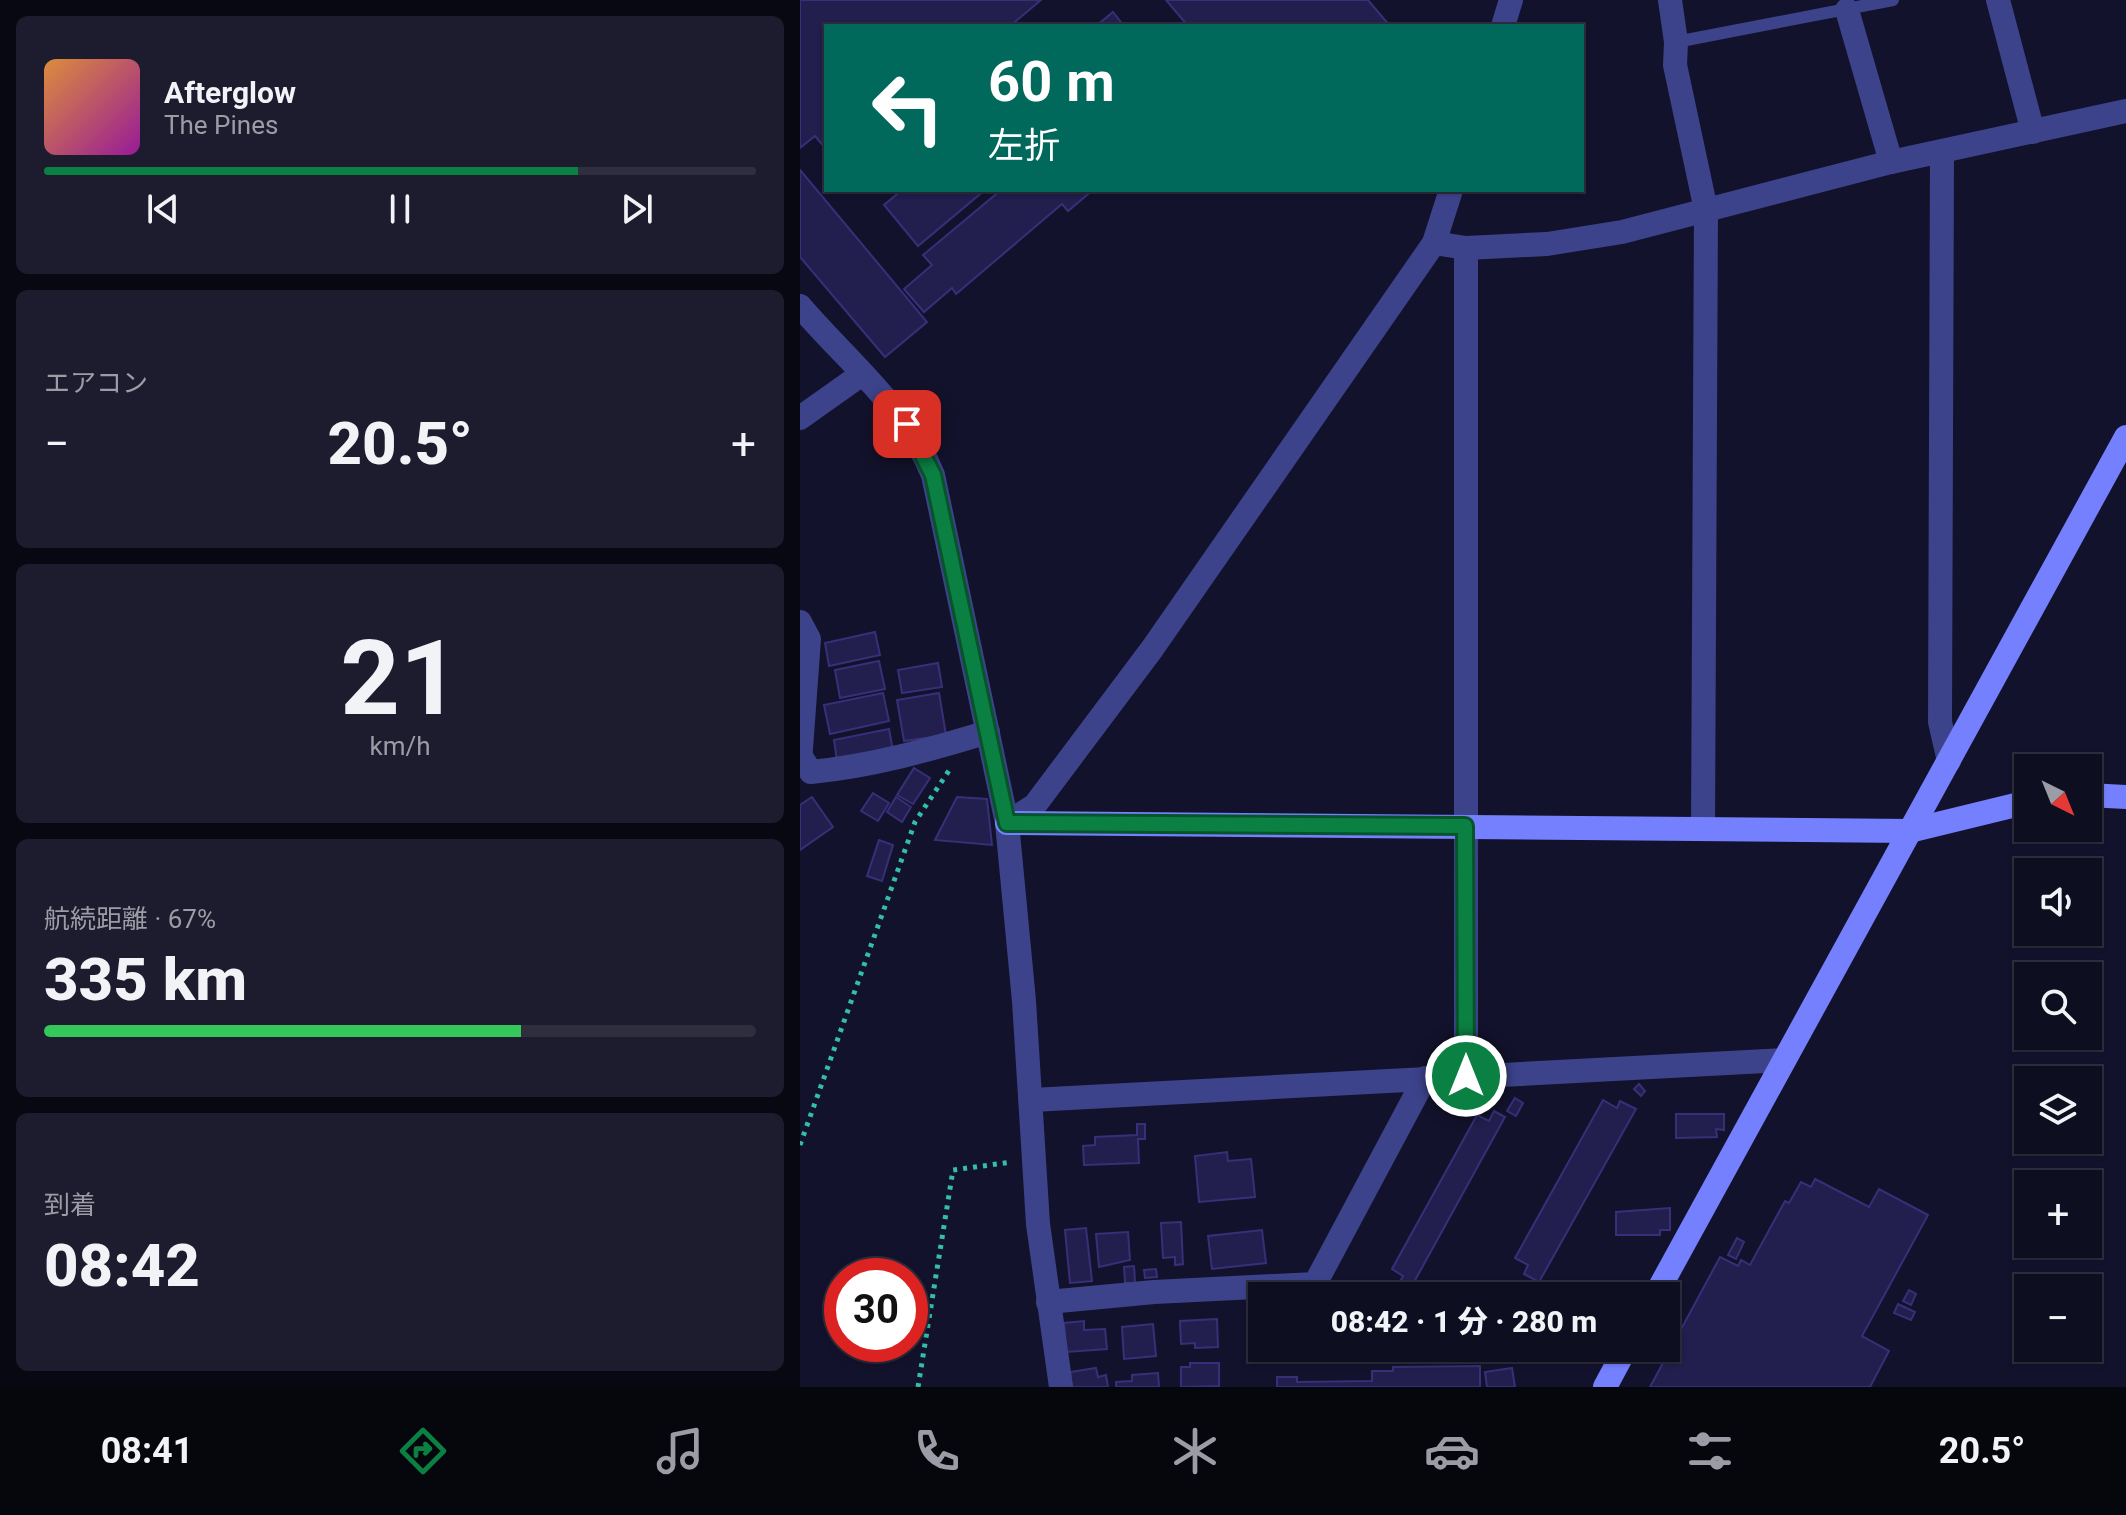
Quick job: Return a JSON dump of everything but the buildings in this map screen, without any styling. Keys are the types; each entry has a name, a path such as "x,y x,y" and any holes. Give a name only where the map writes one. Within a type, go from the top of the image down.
{"street":[{"path":"1504,24 1511,0"},
{"path":"1670,0 1676,42 1675,65 1706,210 1703,829"},
{"path":"1998,0 2033,132"},
{"path":"1847,10 1891,162"},
{"path":"1434,243 1466,248 1547,244 1607,234 1891,162 2126,111"},
{"path":"1942,153 1940,722 1949,761"},
{"path":"1007,823 1035,805 1152,649 1434,243 1450,192"},
{"path":"1466,248 1466,1076"},
{"path":"800,306 907,424 933,475 977,724 1007,823 1032,1100 1038,1224 1061,1387"},
{"path":"800,418 862,374"},
{"path":"1663,1282 2126,437"},
{"path":"800,622 809,639 801,761 811,772 851,768 977,724"},
{"path":"2102,796 2126,797"},
{"path":"1007,823 1909,831 2014,805"},
{"path":"1032,1100 1784,1060"},
{"path":"1048,1302 1154,1292 1315,1284 1425,1078"},
{"path":"1605,1387 1618,1362"}],"lane":[{"path":"1676,42 1893,0"}],"path":[{"path":"800,1145 915,822 977,724"},
{"path":"918,1387 953,1170 1035,1159"}],"route":[{"path":"907,424 933,475 1007,823 1465,826 1466,1076"}]}
